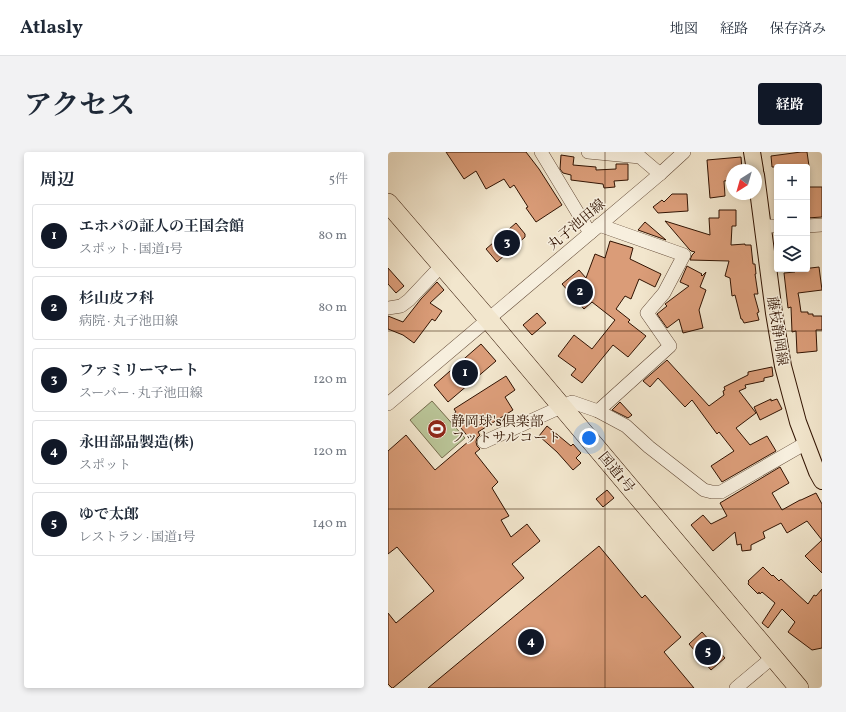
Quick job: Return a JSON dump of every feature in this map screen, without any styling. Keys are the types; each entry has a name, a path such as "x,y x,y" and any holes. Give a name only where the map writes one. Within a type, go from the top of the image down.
{"highway":[{"name":"国道1号","path":"388,203 562,406 799,688"}],"main road":[{"path":"752,152 754,164"},
{"name":"藤枝静岡線","path":"762,197 770,226 774,313 783,366 798,422 817,472 822,481"}],"street":[{"path":"541,152 595,229 684,254 664,293 647,313 670,346 598,411"},
{"path":"588,152 640,157 660,174"},
{"name":"丸子池田線","path":"388,404 684,152"},
{"path":"810,226 822,226"},
{"path":"388,308 401,306 409,300 442,265"},
{"path":"484,442 572,402 598,411 626,426 649,447 704,490 712,492 721,492 806,443"},
{"path":"736,688 773,657"}],"green space":[{"name":"静岡球's倶楽部 フットサルコート","path":"432,401 465,438 442,458 410,420"}],"building":[{"path":"446,152 526,152 539,169 562,205 536,222 526,208 528,207 514,185 510,188 504,179 486,189 476,171 464,179"},
{"path":"807,152 809,164 774,164 774,167 772,167 771,156"},
{"path":"561,155 574,157 573,165 596,167 596,170 616,169 616,164 628,164 628,180 614,181 615,187 604,188 603,184 571,180 571,175 563,173 560,169"},
{"path":"741,157 742,164 726,164 726,181 724,181 725,196 710,198 707,160"},
{"path":"810,187 822,187 822,217 810,218"},
{"path":"672,194 687,194 688,211 658,213 653,207 662,200 664,202"},
{"path":"719,210 736,210 736,226 732,226 731,245 751,245 753,264 755,264 758,294 754,294 759,312 757,313 759,320 744,323 741,319 735,295 732,296 730,278 725,276 729,261 690,260 695,252 689,249 665,221 710,235 709,218 719,218"},
{"path":"645,222 666,240 638,230"},
{"path":"516,223 525,234 525,237 497,262 486,249"},
{"path":"610,241 633,248 630,259 661,274 655,287 639,279 631,299 625,296 616,309 630,320 628,322 646,336 628,357 613,345 582,383 571,375 576,369 558,356 574,335 592,349 615,320 592,302 584,309 562,284 579,270 586,278 595,254 605,258"},
{"path":"687,266 702,274 702,276 706,272 700,287 706,290 699,310 703,328 683,333 679,319 667,328 657,314 667,306 665,304 689,286 680,282"},
{"path":"819,267 822,290 798,293 801,312 808,312 808,314 813,314 813,316 822,316 822,330 816,330 817,351 797,353 796,331 792,332 791,307 788,308 784,273 810,272 810,268"},
{"path":"388,268 404,286 396,293 388,284"},
{"path":"437,282 444,290 430,303 442,311 435,321 432,319 414,343 403,335 388,329 388,316 403,322"},
{"path":"537,313 546,323 532,335 523,325"},
{"path":"481,344 496,361 448,402 434,385"},
{"path":"667,360 709,406 724,395 724,387 748,375 748,372 772,367 773,376 764,378 764,381 745,385 746,388 739,391 756,413 736,428 750,445 767,436 776,451 722,482 711,466 734,451 719,432 717,434 692,400 685,407 658,378 650,387 643,381"},
{"path":"506,376 515,390 505,397 513,410 478,432 480,435 476,442 480,449 475,453 498,482 492,488 509,516 501,520 511,537 527,524 540,541 512,564 524,578 392,688 388,684 388,613 396,623 434,591 397,547 388,554 388,451 406,435 435,470 470,439 451,416 456,412 454,409"},
{"path":"771,399 771,401 777,399 782,409 760,420 754,407"},
{"path":"620,402 632,415 628,418 612,410"},
{"path":"547,426 571,446 573,444 581,453 576,458 581,463 573,470 557,452 539,436"},
{"path":"780,467 789,483 772,493 782,510 816,493 822,504 822,540 807,521 787,533 781,523 763,532 765,538 751,545 751,550 742,551 741,544 737,545 735,532 713,551 691,525 703,515 711,524 727,516 720,503"},
{"path":"607,490 614,498 603,507 596,499"},
{"path":"822,540 822,573 805,556"},
{"path":"599,546 642,598 645,595 681,637 664,652 694,688 428,688"},
{"path":"763,567 779,581 781,579 808,604 814,595 816,596 822,589 822,648 812,650 788,632 795,622 782,609 768,628 762,623 775,603 762,592 760,594 759,592 758,594 748,584 748,581"},
{"path":"702,632 725,658 711,670 689,644"}],"place":[{"name":"ファミリーマート","path":"507,243"},
{"name":"杉山皮フ科","path":"580,292"},
{"name":"エホバの証人の王国会館","path":"465,373"},
{"name":"静岡球's倶楽部 フットサルコート","path":"437,429"},
{"name":"永田部品製造(株)","path":"531,642"},
{"name":"ゆで太郎","path":"708,652"}]}
